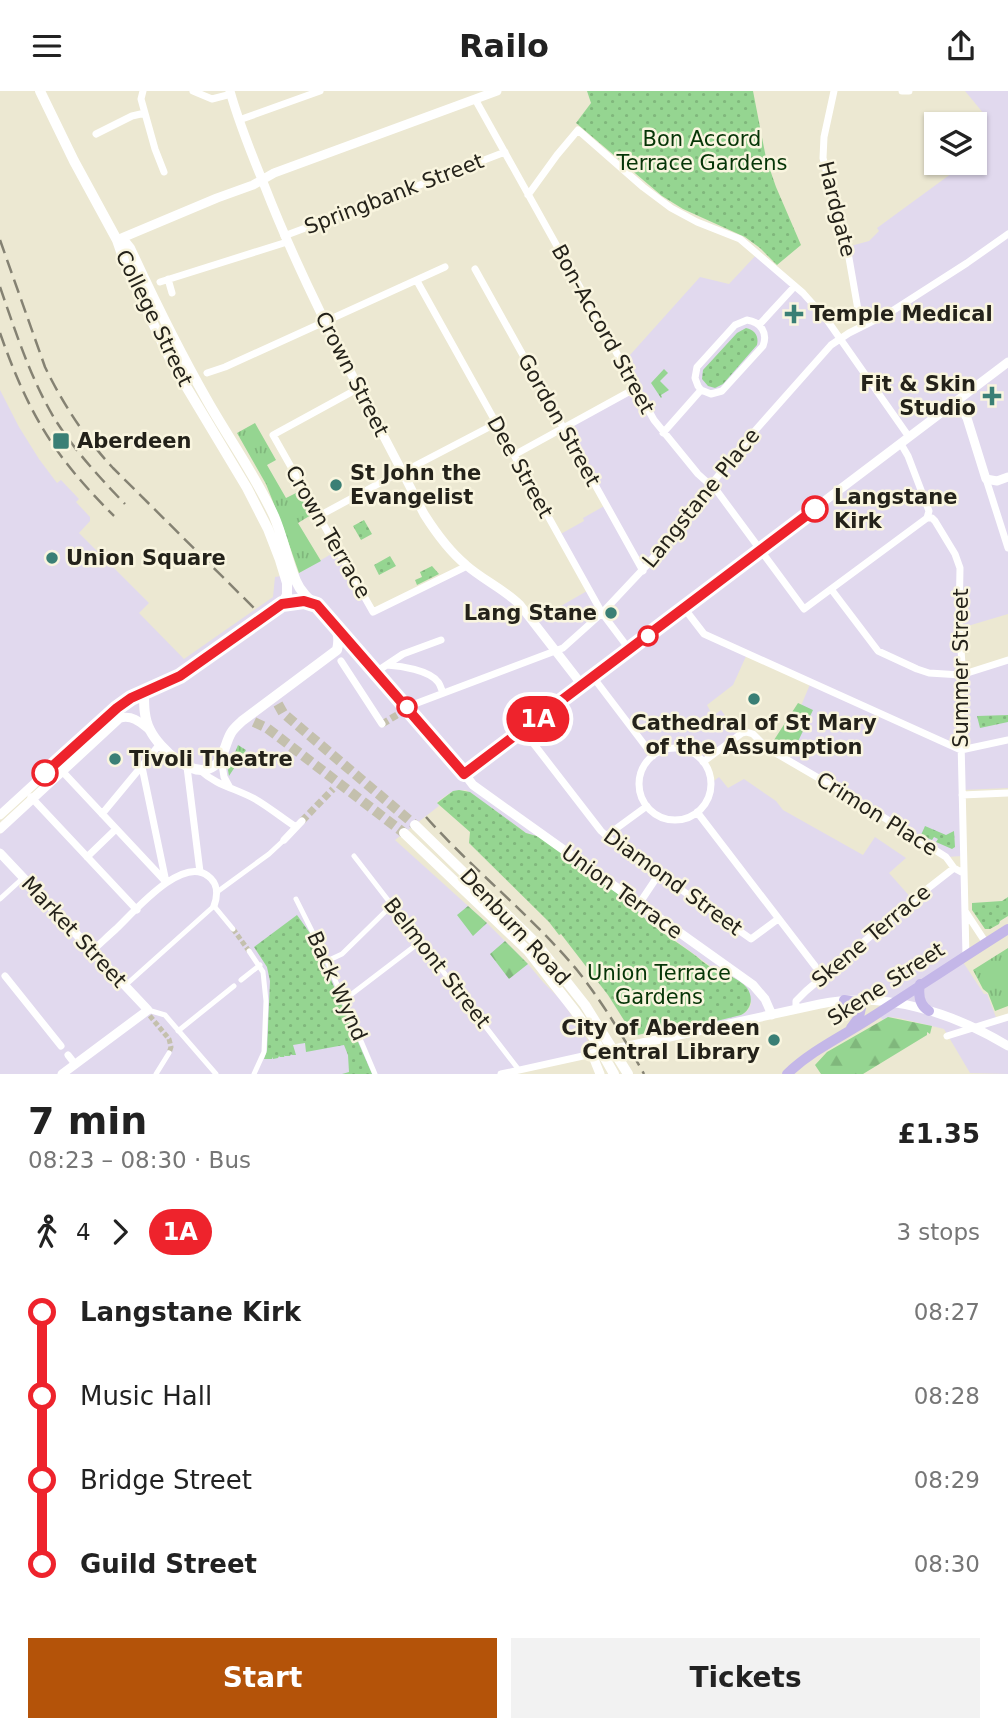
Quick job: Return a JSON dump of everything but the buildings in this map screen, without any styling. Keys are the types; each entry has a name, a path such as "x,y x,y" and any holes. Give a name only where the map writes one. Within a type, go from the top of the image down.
{"main road":[{"path":"40,91 117,240"},
{"name":"College Street","path":"117,240 126,243 130,248 183,358 257,483 278,527 295,580 312,602"},
{"name":"College Street","path":"117,240 127,269 172,363 234,466 268,529 286,583 287,595 282,604"},
{"path":"304,601 317,605 335,625 339,639 337,650 278,699 242,721 230,735 221,758 214,767 201,771 187,767 174,758 150,730 144,711 144,693 180,676 282,604 304,601"},
{"path":"242,721 254,722"},
{"name":"Denburn Road","path":"415,825 537,943 585,1005 628,1074"},
{"name":"Denburn Road","path":"404,833 528,951 575,1011 614,1074"},
{"name":"Skene Street","path":"787,1074 804,1058 1008,929"},
{"path":"920,984 920,1002 929,1011"},
{"path":"844,1000 856,1002 861,1010 857,1021 844,1034"}],"street":[{"path":"143,91 141,99 164,172"},
{"path":"193,91 212,99 231,93"},
{"path":"239,120 320,91"},
{"path":"117,240 253,185 274,173 472,95 497,91"},
{"name":"Hardgate","path":"834,91 824,137 823,158 849,258 861,327"},
{"path":"902,91 909,91"},
{"name":"Crown Street","path":"231,93 285,239 325,322 435,532 467,566 512,597 582,685"},
{"name":"Bon-Accord Street","path":"472,95 635,388 663,433 698,474 717,491 804,609 831,589"},
{"path":"96,134 132,116 145,113"},
{"path":"528,195 578,130 671,208 697,222 740,239 803,293 818,308 909,437"},
{"name":"Springbank Street","path":"172,293 164,281 285,239 505,152"},
{"name":"Langstane Place","path":"409,707 563,648 643,571 745,442 818,359 840,339 889,313 1008,234"},
{"path":"207,373 445,267"},
{"name":"Gordon Street","path":"475,269 643,571"},
{"name":"Dee Street","path":"416,281 602,613 629,649"},
{"path":"759,325 794,286"},
{"path":"751,320 759,325 765,338 761,350 722,391 710,394 701,390 695,378 697,367 739,322 751,320"},
{"path":"464,774 1008,362"},
{"name":"Crown Terrace","path":"359,388 273,435 373,612 467,566"},
{"path":"514,456 635,388"},
{"path":"663,433 701,390"},
{"path":"957,401 967,417 1008,548"},
{"path":"319,516 495,424"},
{"name":"Summer Street","path":"901,444 929,511 928,518 935,521 959,565 965,956"},
{"path":"990,490 997,481 1008,477"},
{"path":"986,479 997,481"},
{"path":"928,518 831,589 878,651 925,672 961,675 1008,660"},
{"path":"684,608 705,634 961,750 1008,740"},
{"name":"Union Terrace","path":"335,625 409,707 473,785 758,990 772,1015"},
{"path":"376,672 403,654 441,640"},
{"path":"337,650 352,650 365,659"},
{"path":"341,661 353,671 382,724"},
{"path":"386,665 412,669 432,677 438,682 443,693"},
{"path":"593,677 653,755"},
{"path":"0,815 117,708 144,693"},
{"path":"0,829 120,718 139,720 150,730"},
{"name":"Diamond Street","path":"523,730 606,836 751,939 778,919"},
{"name":"Crimon Place","path":"704,762 742,733 753,734 767,748 946,857 954,868 963,873"},
{"path":"102,814 160,744"},
{"path":"681,748 704,762 710,777 710,791 697,812 684,818 667,819 647,806 640,793 640,778 653,755 667,749 681,748"},
{"path":"221,758 223,777 229,787"},
{"path":"142,767 166,882"},
{"path":"187,767 201,872"},
{"path":"62,771 166,882"},
{"path":"201,771 219,784 258,801 299,824 269,854 217,892"},
{"path":"26,791 137,910"},
{"path":"962,795 1008,793"},
{"path":"606,836 647,806"},
{"path":"697,812 815,967"},
{"path":"87,857 117,829"},
{"name":"Market Street","path":"0,853 148,1010"},
{"name":"Belmont Street","path":"354,856 471,1008 513,1072"},
{"name":"Crimon Place","path":"946,857 963,856"},
{"name":"Skene Terrace","path":"796,1009 796,1001 810,987 947,871 954,868"},
{"path":"92,951 166,882 181,873 193,871 201,872 212,879 217,892 214,906 128,983"},
{"path":"639,904 659,874"},
{"path":"0,899 23,878"},
{"name":"Back Wynd","path":"296,899 327,961 375,1074"},
{"path":"327,961 342,954 392,905"},
{"path":"214,906 233,929"},
{"path":"964,911 986,943"},
{"path":"344,1000 420,942"},
{"path":"249,951 264,975 266,1001 264,1052 254,1074"},
{"path":"241,980 260,965"},
{"path":"5,976 61,1046"},
{"path":"178,1031 234,986"},
{"path":"502,1074 844,1000 894,1002 929,1011 988,1034 1008,1046"},
{"path":"465,1013 471,1008"},
{"path":"62,1074 148,1010 165,1015 216,1074"},
{"path":"947,1036 1008,1017"},
{"path":"156,1074 169,1053"},
{"path":"594,1054 600,1074"},
{"path":"68,1055 75,1064"}],"shaded area":[{"path":"965,91 1008,91 1008,614 961,628 963,675 1008,661 1008,788 962,790 963,856 946,857 788,760 792,753 795,720 811,682 747,654 733,685 707,705 713,716 721,710 739,735 704,762 710,773 711,783 719,777 728,788 744,779 776,801 783,810 863,855 875,837 906,858 889,873 913,900 950,870 963,873 966,956 961,959 984,994 987,994 997,1020 1008,1017 1008,1074 970,1073 944,1029 899,1018 888,1017 883,1020 877,1014 893,1002 854,999 656,1036 743,1014 751,1004 748,990 726,972 713,968 540,837 526,833 466,790 451,792 437,802 439,806 395,840 528,964 562,1001 596,1053 501,1074 0,1074 0,834 64,774 53,762 0,810 0,390 39,459 57,483 61,480 79,499 76,502 90,517 90,521 79,533 149,603 139,613 184,659 273,597 275,577 299,573 338,550 373,612 467,566 512,597 533,622 587,591 557,536 606,505 564,428 635,388 621,361 630,355 700,277 729,284 758,253 794,287 839,339 861,327 847,247 869,241 879,231 877,228 949,175 987,175 987,112 982,112"}],"green space":[{"name":"Bon Accord Terrace Gardens","path":"587,91 753,91 766,158 801,245 777,265 745,237 683,209 662,196 576,123 591,103"},
{"path":"746,328 756,334 757,345 723,384 715,388 708,386 702,379 703,370 737,333"},
{"path":"664,369 668,373 660,381 669,390 661,395 661,398 651,383"},
{"path":"255,423 276,460 267,465 286,498 298,492 311,515 298,523 321,561 299,573 266,484 237,433"},
{"path":"364,520 372,534 361,540 353,526"},
{"path":"390,556 396,566 379,575 374,565"},
{"path":"432,566 439,574 417,585 415,580 422,577 420,572"},
{"path":"798,703 813,710 792,754 783,743 774,740"},
{"path":"1008,715 1008,722 980,728 977,716"},
{"path":"238,745 246,750 229,776 228,770"},
{"name":"Union Terrace Gardens","path":"453,791 470,792 526,833 540,837 633,905 653,925 705,963 740,982 747,988 750,996 747,1010 741,1015 656,1036 654,1031 634,1036 608,995 561,934 559,935 469,843 470,832 437,803"},
{"path":"925,826 946,835 954,831 955,847 952,849 936,842 938,839 934,837 932,840 921,835"},
{"path":"1008,897 1008,916 999,924 985,929 972,910 972,903 1002,901"},
{"path":"468,906 487,923 473,936 457,915"},
{"path":"297,915 312,936 372,1074 342,1074 349,1072 348,1055 344,1045 306,1052 305,1043 293,1045 296,1055 264,1059 267,1050 270,981 267,967 254,947"},
{"path":"505,941 528,964 509,979 490,954"},
{"path":"1008,948 1008,1006 995,1011 988,993 973,970"},
{"path":"888,1017 932,1026 930,1034 927,1032 927,1035 863,1074 821,1074 815,1065 827,1052"}],"tunnel":[{"path":"278,704 283,713 415,825"},
{"path":"382,724 412,706"},
{"path":"254,722 267,728 404,833"},
{"path":"302,821 333,789"},
{"path":"233,929 249,951"},
{"path":"145,1010 169,1039 169,1053"}],"railway":[{"path":"0,240 45,367 75,420 113,468 255,609"},
{"path":"0,287 32,373 56,421 89,464 125,504"},
{"path":"0,333 23,391 45,433 75,473 114,516"},
{"path":"426,817 541,930 577,970 613,1021 644,1074"}],"bus line":[{"name":"1A","path":"45,773 101,721 131,698 180,676 282,604 304,601 317,605 464,774 815,509"}],"place":[{"name":"Temple Medical","path":"794,314"},
{"name":"Fit & Skin Studio","path":"992,396"},
{"name":"Aberdeen","path":"61,441"},
{"name":"St John the Evangelist","path":"336,485"},
{"name":"Langstane Kirk","path":"815,509"},
{"name":"Union Square","path":"52,558"},
{"name":"Lang Stane","path":"611,613"},
{"name":"Cathedral of St Mary of the Assumption","path":"754,699"},
{"name":"Tivoli Theatre","path":"115,759"},
{"name":"City of Aberdeen Central Library","path":"774,1040"}]}
